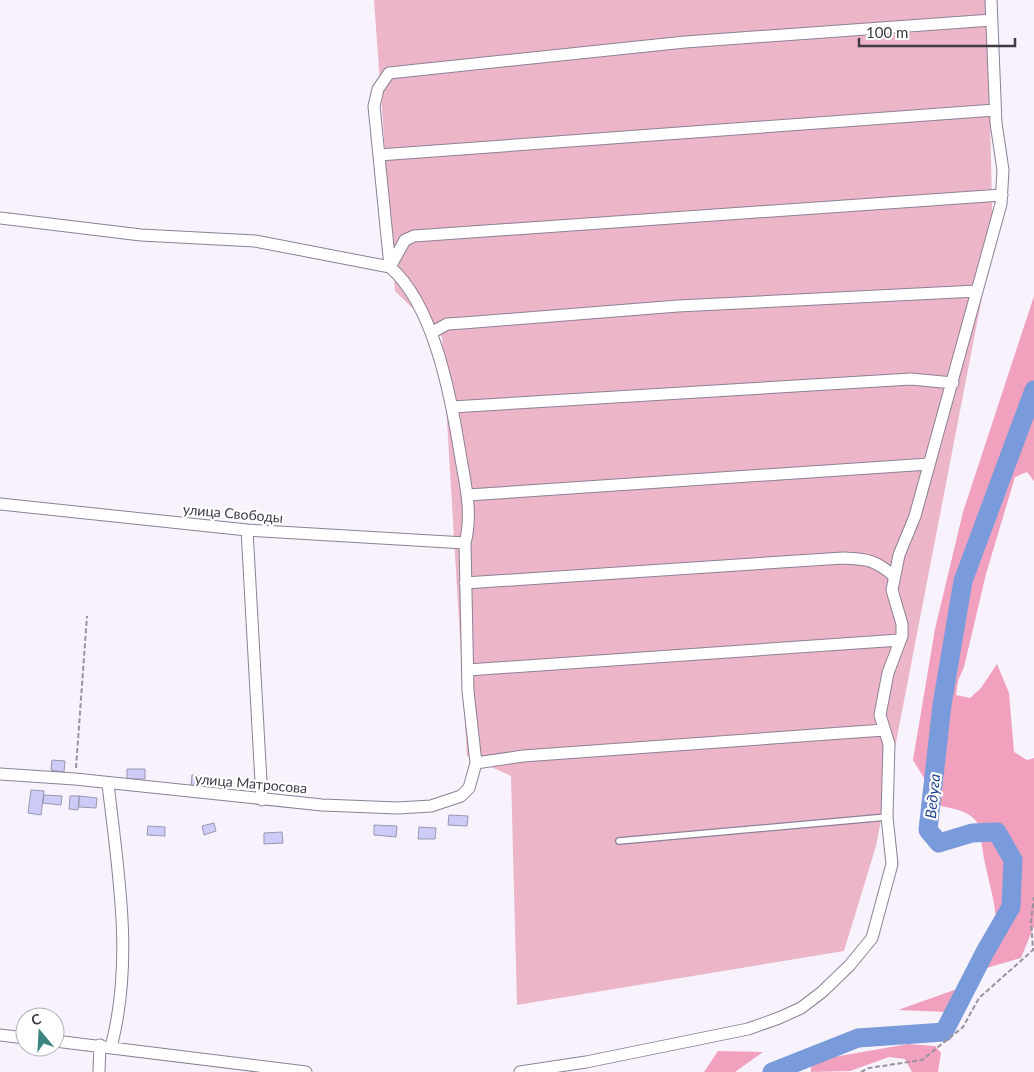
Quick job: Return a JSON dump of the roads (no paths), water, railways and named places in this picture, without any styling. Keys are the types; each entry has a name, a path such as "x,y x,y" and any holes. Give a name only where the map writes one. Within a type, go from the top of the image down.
{"street":[{"path":"520,1072 586,1062 748,1029 801,1008 850,965 872,938 892,864 888,817 889,744 880,715 882,695 900,640 902,624 892,590 894,576 899,555 915,516 953,383 1002,194 1003,170 995,110 991,0"},
{"path":"390,267 374,106 378,89 389,73 685,42 992,20"},
{"path":"379,156 995,110"},
{"path":"390,267 405,240 414,236 1002,194"},
{"path":"0,218 44,225 141,235 255,241 390,267 399,275 411,292 431,333 452,407 468,495 468,529 464,543 468,670 476,763 523,756 884,730"},
{"path":"431,333 447,324 678,306 977,291"},
{"path":"452,407 911,379 953,383"},
{"path":"468,495 930,464"},
{"name":"улица Свободы","path":"0,504 247,530 464,543"},
{"path":"247,530 262,800"},
{"path":"466,584 843,558 868,559 880,564 894,576"},
{"path":"468,670 900,640"},
{"name":"улица Матросова","path":"0,774 75,779 262,800 398,808 430,806 461,796 469,788 476,763"},
{"path":"100,1072 106,1046 119,1011 123,935 108,784"},
{"path":"0,1035 15,1037"},
{"path":"65,1042 306,1072"}],"lane":[{"path":"620,841 888,817"}],"waterway":[{"name":"Ведуга","path":"772,1072 858,1038 944,1032 985,952 1011,907 1013,860 997,832 972,833 939,843 928,830 942,705 963,581 1034,390"}]}
